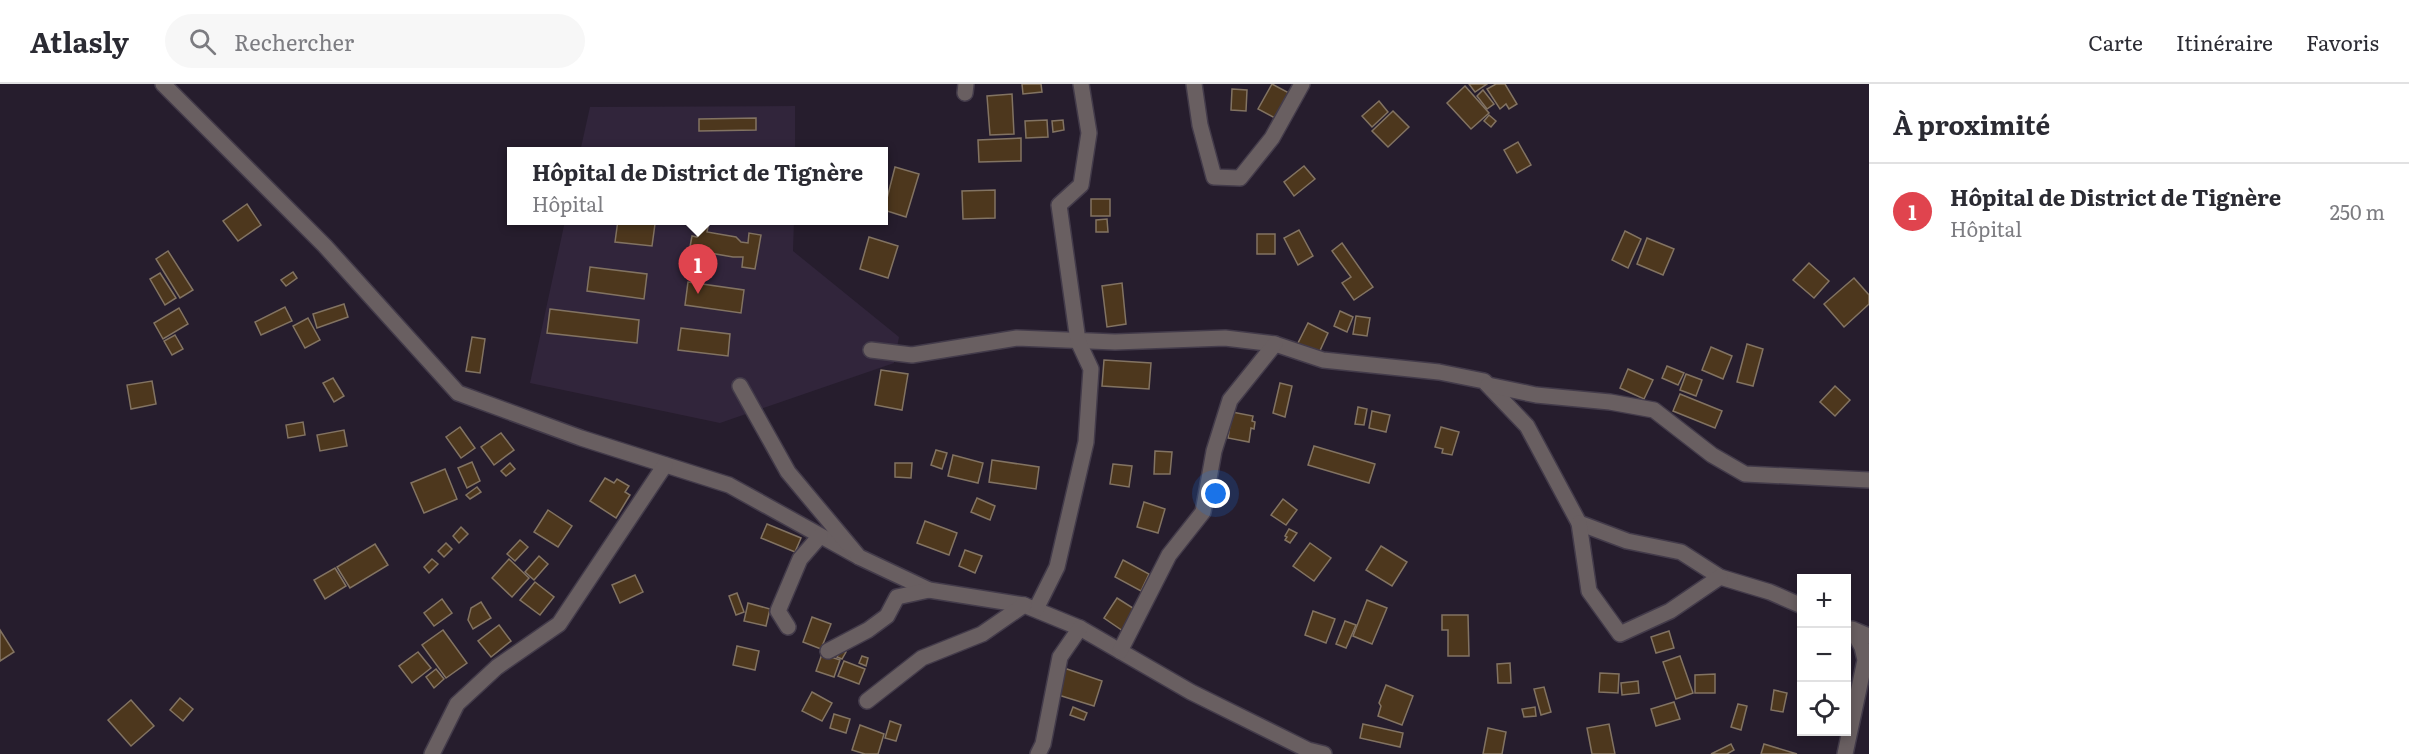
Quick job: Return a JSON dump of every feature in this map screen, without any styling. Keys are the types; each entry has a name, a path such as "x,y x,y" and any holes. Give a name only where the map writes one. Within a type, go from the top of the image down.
{"street":[{"path":"163,84 325,246 458,393 581,438 729,485 859,557 929,590 1030,607 1080,628 1201,697 1308,750 1324,754"},
{"path":"867,701 922,658 982,634 1030,607 1057,567 1086,441 1091,369 1078,341 1059,205 1081,185 1089,133 1081,84"},
{"path":"1194,84 1200,125 1214,177 1240,178 1272,138 1302,84"},
{"path":"871,350 912,355 1017,338 1116,342 1225,338 1275,344 1323,360 1439,372 1484,381 1527,426 1579,523 1589,591 1620,634 1670,611 1720,577"},
{"path":"1120,651 1169,555 1203,512 1214,451 1230,400 1275,344"},
{"path":"1488,385 1536,395 1610,402 1654,410 1712,455 1745,474 1869,480"},
{"path":"740,386 789,472 859,557"},
{"path":"432,754 458,704 497,667 559,624 665,465"},
{"path":"1579,523 1627,541 1681,552 1720,577 1770,592 1797,604"},
{"path":"788,627 778,611 800,559 820,536"},
{"path":"828,651 868,630 886,616 897,597 929,590"},
{"path":"1851,628 1869,627"},
{"path":"1038,754 1043,744 1059,657 1080,628"},
{"path":"1851,629 1869,636"},
{"path":"1845,754 1865,660 1862,646 1851,631"}],"shaded area":[{"path":"795,106 795,147 581,147 590,107"},
{"path":"564,225 794,225 793,251 899,337 894,363 720,423 530,383"}],"building":[{"path":"1022,84 1041,84 1042,92 1023,94"},
{"path":"1272,84 1291,94 1277,119 1258,109"},
{"path":"1469,84 1487,84 1475,92"},
{"path":"1496,84 1505,84 1517,104 1509,109 1506,104 1500,109 1487,89"},
{"path":"1465,86 1489,113 1471,129 1447,103"},
{"path":"1232,89 1247,90 1246,111 1231,110"},
{"path":"1483,90 1494,104 1487,109 1477,96"},
{"path":"1012,94 1014,134 990,135 987,96"},
{"path":"1379,101 1388,112 1372,127 1362,116"},
{"path":"1393,111 1409,127 1388,147 1372,131"},
{"path":"1489,115 1496,121 1491,127 1484,121"},
{"path":"756,118 756,130 699,131 699,119"},
{"path":"1047,120 1048,137 1026,138 1025,121"},
{"path":"1063,120 1064,130 1053,132 1052,121"},
{"path":"1021,138 1021,161 979,162 978,140"},
{"path":"1518,142 1531,165 1517,173 1504,150"},
{"path":"1304,166 1315,179 1294,196 1284,182"},
{"path":"895,167 919,174 906,217 888,211 888,194"},
{"path":"995,190 995,218 963,219 962,191"},
{"path":"1091,199 1110,199 1110,216 1091,216"},
{"path":"247,204 261,225 238,241 223,221"},
{"path":"1107,219 1108,232 1096,232 1096,220"},
{"path":"617,225 655,225 652,246 615,242"},
{"path":"699,226 708,227 707,232 736,237 741,242 748,243 749,233 761,235 755,269 742,267 743,257 704,252 704,257 694,255 695,248 690,247 692,236 697,237"},
{"path":"1299,230 1313,256 1298,265 1284,238"},
{"path":"1625,231 1641,239 1628,268 1612,260"},
{"path":"1257,234 1275,234 1275,254 1257,254"},
{"path":"869,237 898,246 888,278 860,269"},
{"path":"1647,238 1674,249 1663,275 1637,264"},
{"path":"1342,243 1373,287 1354,300 1342,283 1351,277 1332,251"},
{"path":"168,251 193,290 180,298 156,259"},
{"path":"1809,263 1829,281 1814,298 1793,280"},
{"path":"590,267 647,274 644,299 587,291"},
{"path":"293,272 297,278 286,286 281,280"},
{"path":"160,273 176,298 165,305 150,279"},
{"path":"1854,278 1869,295 1869,304 1844,327 1824,304"},
{"path":"688,282 744,290 741,313 685,305"},
{"path":"1122,283 1126,324 1107,327 1102,286"},
{"path":"344,304 348,317 317,328 313,314"},
{"path":"285,307 292,321 261,335 255,322"},
{"path":"179,308 188,324 163,339 154,323"},
{"path":"550,309 639,320 637,343 547,333"},
{"path":"1340,311 1353,317 1347,332 1334,326"},
{"path":"1356,316 1370,318 1367,336 1353,334"},
{"path":"308,318 320,340 305,348 293,326"},
{"path":"1308,323 1328,333 1318,355 1297,345"},
{"path":"681,328 730,334 728,356 678,350"},
{"path":"175,335 183,349 172,355 164,341"},
{"path":"472,337 485,339 480,373 466,371"},
{"path":"1747,344 1763,349 1753,386 1737,382"},
{"path":"1711,347 1732,356 1723,379 1702,370"},
{"path":"1104,360 1151,363 1149,389 1102,386"},
{"path":"1667,366 1684,373 1678,385 1662,378"},
{"path":"1628,369 1653,380 1644,399 1620,388"},
{"path":"881,370 908,374 902,410 875,405"},
{"path":"1686,374 1702,380 1696,396 1680,390"},
{"path":"333,378 344,396 334,402 323,383"},
{"path":"152,381 156,404 131,409 127,385"},
{"path":"1280,383 1292,386 1285,417 1273,413"},
{"path":"1835,386 1850,400 1835,416 1820,402"},
{"path":"1680,394 1722,411 1715,428 1673,411"},
{"path":"1358,407 1367,409 1364,425 1355,424"},
{"path":"1372,411 1390,415 1386,432 1369,428"},
{"path":"1232,412 1253,416 1254,429 1251,428 1249,442 1228,438"},
{"path":"303,422 305,435 288,438 286,425"},
{"path":"460,427 475,448 461,458 446,437"},
{"path":"1441,427 1459,432 1452,455 1442,453 1443,449 1435,447"},
{"path":"344,430 347,446 320,451 317,435"},
{"path":"501,433 514,450 494,465 481,447"},
{"path":"1314,446 1375,464 1369,483 1308,465"},
{"path":"936,450 947,453 942,469 931,465"},
{"path":"1155,451 1172,452 1170,474 1154,474"},
{"path":"953,455 983,463 978,483 948,476"},
{"path":"992,460 1039,467 1036,489 989,482"},
{"path":"472,462 480,481 467,488 458,468"},
{"path":"510,463 515,469 506,476 501,471"},
{"path":"895,463 912,463 911,478 895,477"},
{"path":"1113,464 1132,466 1129,487 1110,484"},
{"path":"445,469 457,499 424,513 411,483"},
{"path":"605,478 614,483 617,479 629,486 625,492 630,495 616,518 590,501"},
{"path":"477,487 481,492 470,499 466,495"},
{"path":"977,498 995,506 990,520 971,512"},
{"path":"1283,499 1297,510 1286,525 1271,515"},
{"path":"1144,502 1165,509 1158,533 1137,527"},
{"path":"548,510 572,526 558,547 534,532"},
{"path":"925,521 957,533 949,555 917,543"},
{"path":"767,524 801,538 795,552 761,538"},
{"path":"461,527 468,534 459,543 453,536"},
{"path":"1289,529 1297,533 1290,543 1285,540"},
{"path":"520,540 528,547 515,561 507,554"},
{"path":"446,543 452,549 444,557 438,551"},
{"path":"1310,543 1331,558 1314,581 1293,566"},
{"path":"375,544 388,565 350,588 337,567"},
{"path":"1381,546 1407,562 1392,586 1366,570"},
{"path":"965,550 982,556 975,573 959,566"},
{"path":"539,556 548,564 534,580 525,572"},
{"path":"432,559 438,564 429,573 424,567"},
{"path":"509,559 529,578 512,597 492,578"},
{"path":"1123,560 1149,574 1141,591 1115,577"},
{"path":"335,568 346,586 325,599 314,580"},
{"path":"635,575 643,592 620,603 612,585"},
{"path":"535,582 554,597 540,615 520,600"},
{"path":"737,593 744,612 736,615 729,596"},
{"path":"1117,598 1136,610 1123,631 1104,618"},
{"path":"442,599 452,613 434,626 424,613"},
{"path":"1367,600 1387,608 1372,644 1353,636"},
{"path":"481,602 491,618 473,629 468,620 471,608"},
{"path":"748,603 770,609 766,626 744,621"},
{"path":"1313,611 1335,619 1326,643 1305,635"},
{"path":"1442,615 1468,615 1469,656 1448,656 1448,630 1442,630"},
{"path":"812,617 831,624 821,649 803,642"},
{"path":"1345,621 1356,625 1346,648 1336,644"},
{"path":"499,625 511,641 491,657 478,641"},
{"path":"0,630 14,652 0,661"},
{"path":"443,630 467,663 446,678 422,645"},
{"path":"1669,631 1674,648 1656,653 1651,637"},
{"path":"737,646 759,651 755,670 733,665"},
{"path":"840,650 846,652 842,659 837,657"},
{"path":"418,652 431,668 412,683 399,666"},
{"path":"822,654 840,660 834,677 816,671"},
{"path":"862,656 868,658 866,666 859,663"},
{"path":"1680,656 1693,693 1676,699 1663,662"},
{"path":"844,661 865,669 859,684 838,676"},
{"path":"1510,663 1511,683 1498,683 1497,664"},
{"path":"1064,668 1102,681 1094,706 1055,694"},
{"path":"436,669 444,679 434,688 426,677"},
{"path":"1600,673 1619,674 1618,693 1599,692"},
{"path":"1715,674 1715,693 1695,693 1695,675"},
{"path":"1638,681 1639,693 1622,695 1621,683"},
{"path":"1386,685 1413,696 1402,725 1378,716 1381,706 1379,703"},
{"path":"1544,687 1551,712 1541,715 1534,689"},
{"path":"1774,690 1787,693 1783,712 1771,710"},
{"path":"812,692 832,703 822,721 802,711"},
{"path":"180,698 193,709 183,721 170,710"},
{"path":"131,700 154,726 131,746 108,720"},
{"path":"1674,702 1680,719 1656,726 1651,709"},
{"path":"1738,704 1747,706 1741,730 1731,727"},
{"path":"1073,707 1087,713 1084,720 1070,715"},
{"path":"1535,707 1536,716 1524,717 1522,709"},
{"path":"834,714 850,719 846,733 830,728"},
{"path":"890,721 901,725 896,741 885,738"},
{"path":"1363,724 1403,733 1400,747 1360,738"},
{"path":"1609,724 1615,754 1592,754 1587,728"},
{"path":"860,725 884,734 878,754 865,754 852,750"},
{"path":"1488,728 1506,732 1502,754 1483,754"},
{"path":"1731,744 1734,750 1727,754 1711,754"},
{"path":"1764,744 1797,754 1761,754"}],"place":[{"name":"Hôpital de District de Tignère","path":"698,294"}]}
